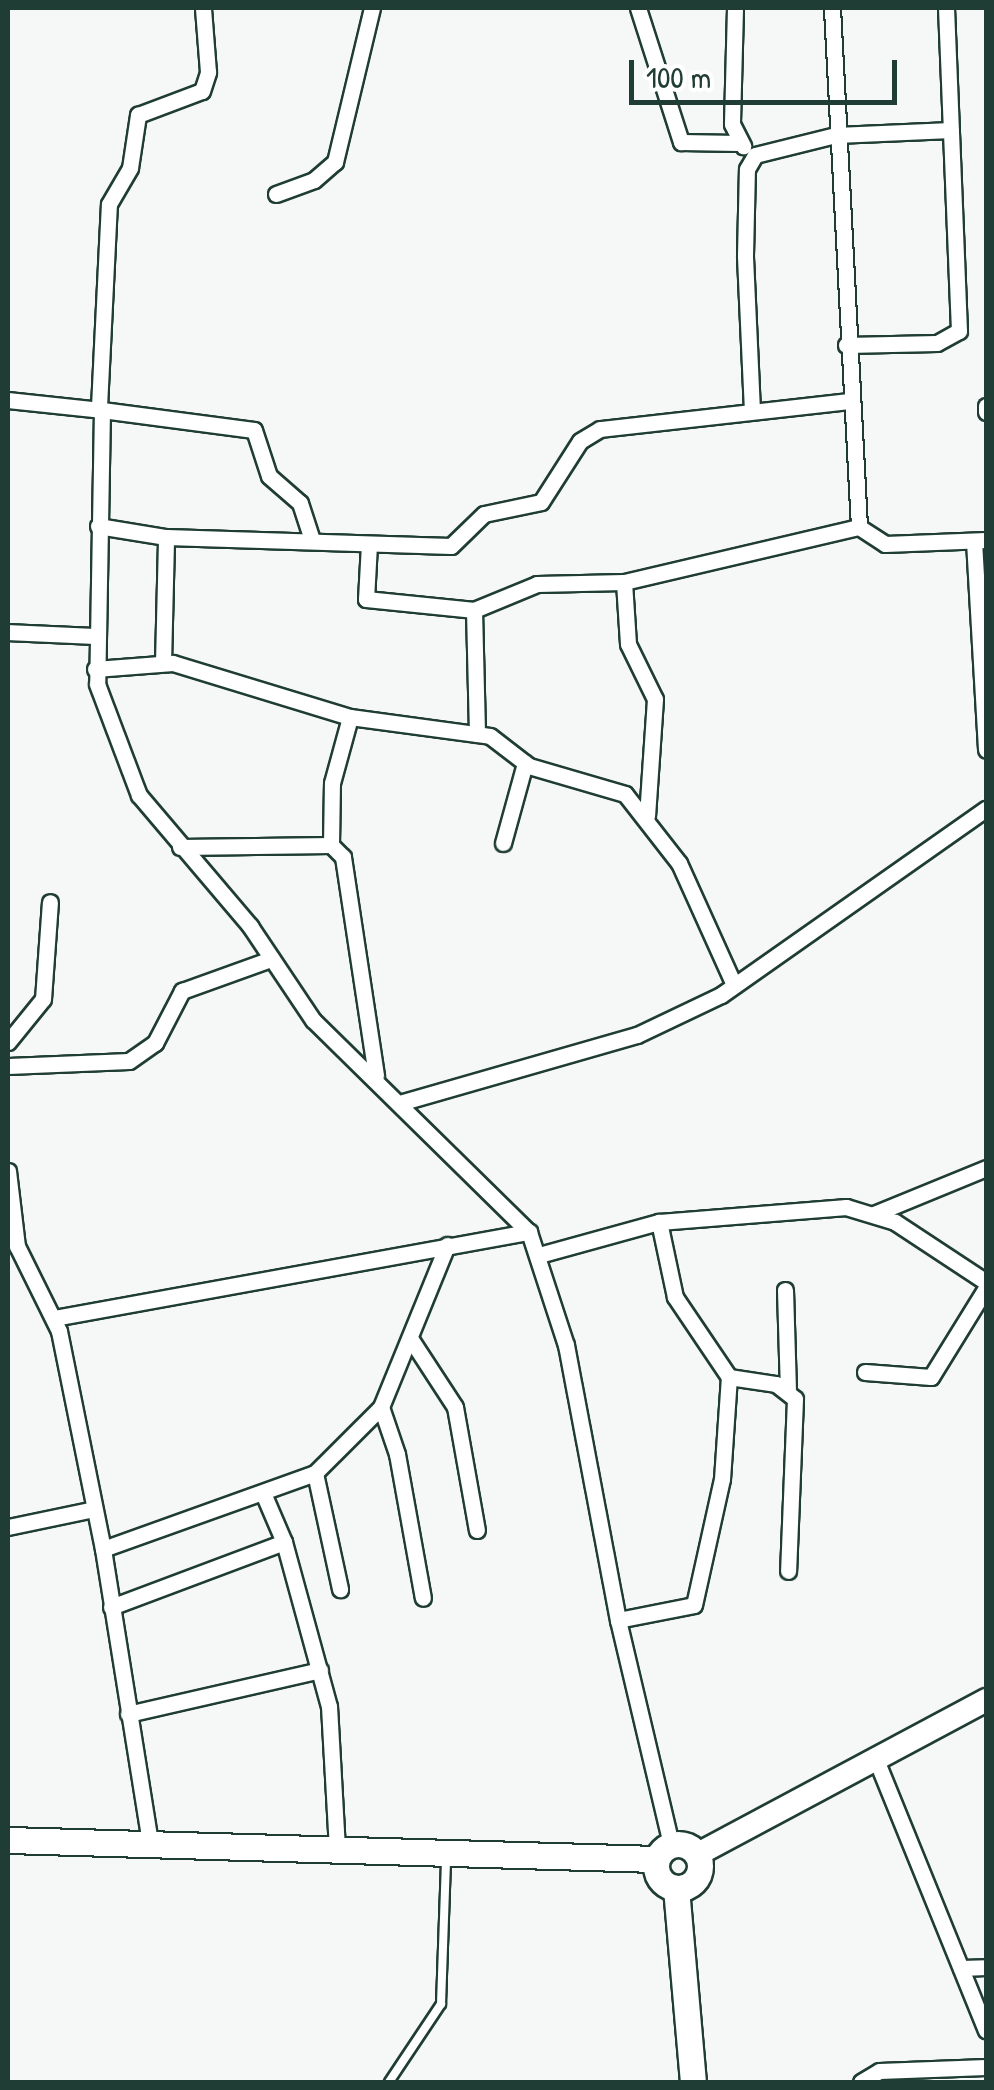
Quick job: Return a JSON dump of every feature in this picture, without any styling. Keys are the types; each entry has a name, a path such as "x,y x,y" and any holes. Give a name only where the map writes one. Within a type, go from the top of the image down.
{"main road":[{"path":"8,1840 446,1854 698,1854 986,1700"},
{"path":"664,1852 659,1878 676,1888"},
{"path":"676,1888 700,1873 698,1854"},
{"path":"676,1888 694,2082"}],"street":[{"path":"203,8 208,72 202,90 138,115 130,168 110,204 100,408 95,668 127,772 313,1020 408,1106 528,1230 566,1345 664,1852"},
{"path":"276,194 314,180 335,162 372,8"},
{"path":"638,8 681,142 738,142"},
{"path":"735,8 732,124 738,142 755,155"},
{"path":"832,8 846,345 859,527"},
{"path":"846,345 937,342 959,331 946,8"},
{"path":"755,155 836,135 951,130"},
{"path":"752,411 745,255 746,178 755,155"},
{"path":"8,400 100,408 254,430 270,476 300,503 312,541"},
{"path":"98,526 166,537 451,546 484,514 541,502 580,441 600,429 850,401"},
{"path":"369,544 366,600 474,610 537,584 624,582 859,527 885,544 980,540 986,750"},
{"path":"163,663 166,537"},
{"path":"624,582 628,644 655,699 647,816"},
{"path":"474,610 477,734"},
{"path":"8,632 93,636"},
{"path":"95,668 163,663 350,717 500,739 525,763 625,794 647,816 688,878 734,985"},
{"path":"350,717 332,782 331,844 347,870 376,1076"},
{"path":"503,843 525,763"},
{"path":"408,1106 637,1036 734,985 986,810"},
{"path":"180,847 331,844"},
{"path":"8,1042 43,999 50,902"},
{"path":"8,1066 129,1061 156,1043 182,992 271,959"},
{"path":"874,1214 986,1168"},
{"path":"8,1171 17,1246 54,1318 104,1549 150,1844"},
{"path":"539,1256 659,1222 820,1207 874,1214 986,1285 931,1378 865,1372"},
{"path":"618,1620 686,1611 698,1598 719,1501 729,1378 674,1297 659,1222"},
{"path":"54,1318 528,1230"},
{"path":"104,1549 314,1472 381,1407 447,1246"},
{"path":"785,1290 788,1389 797,1405 788,1571"},
{"path":"410,1338 455,1407 477,1530"},
{"path":"729,1378 788,1389"},
{"path":"381,1407 397,1454 423,1598"},
{"path":"314,1472 340,1590"},
{"path":"263,1493 284,1542 320,1670 337,1849"},
{"path":"8,1527 94,1509"},
{"path":"110,1606 284,1542"},
{"path":"128,1714 320,1670"},
{"path":"876,1757 986,2030"},
{"path":"961,1968 986,1967"},
{"path":"861,2082 879,2070 951,2075 986,2067"}],"lane":[{"path":"390,2082 441,2004 446,1854"}]}
